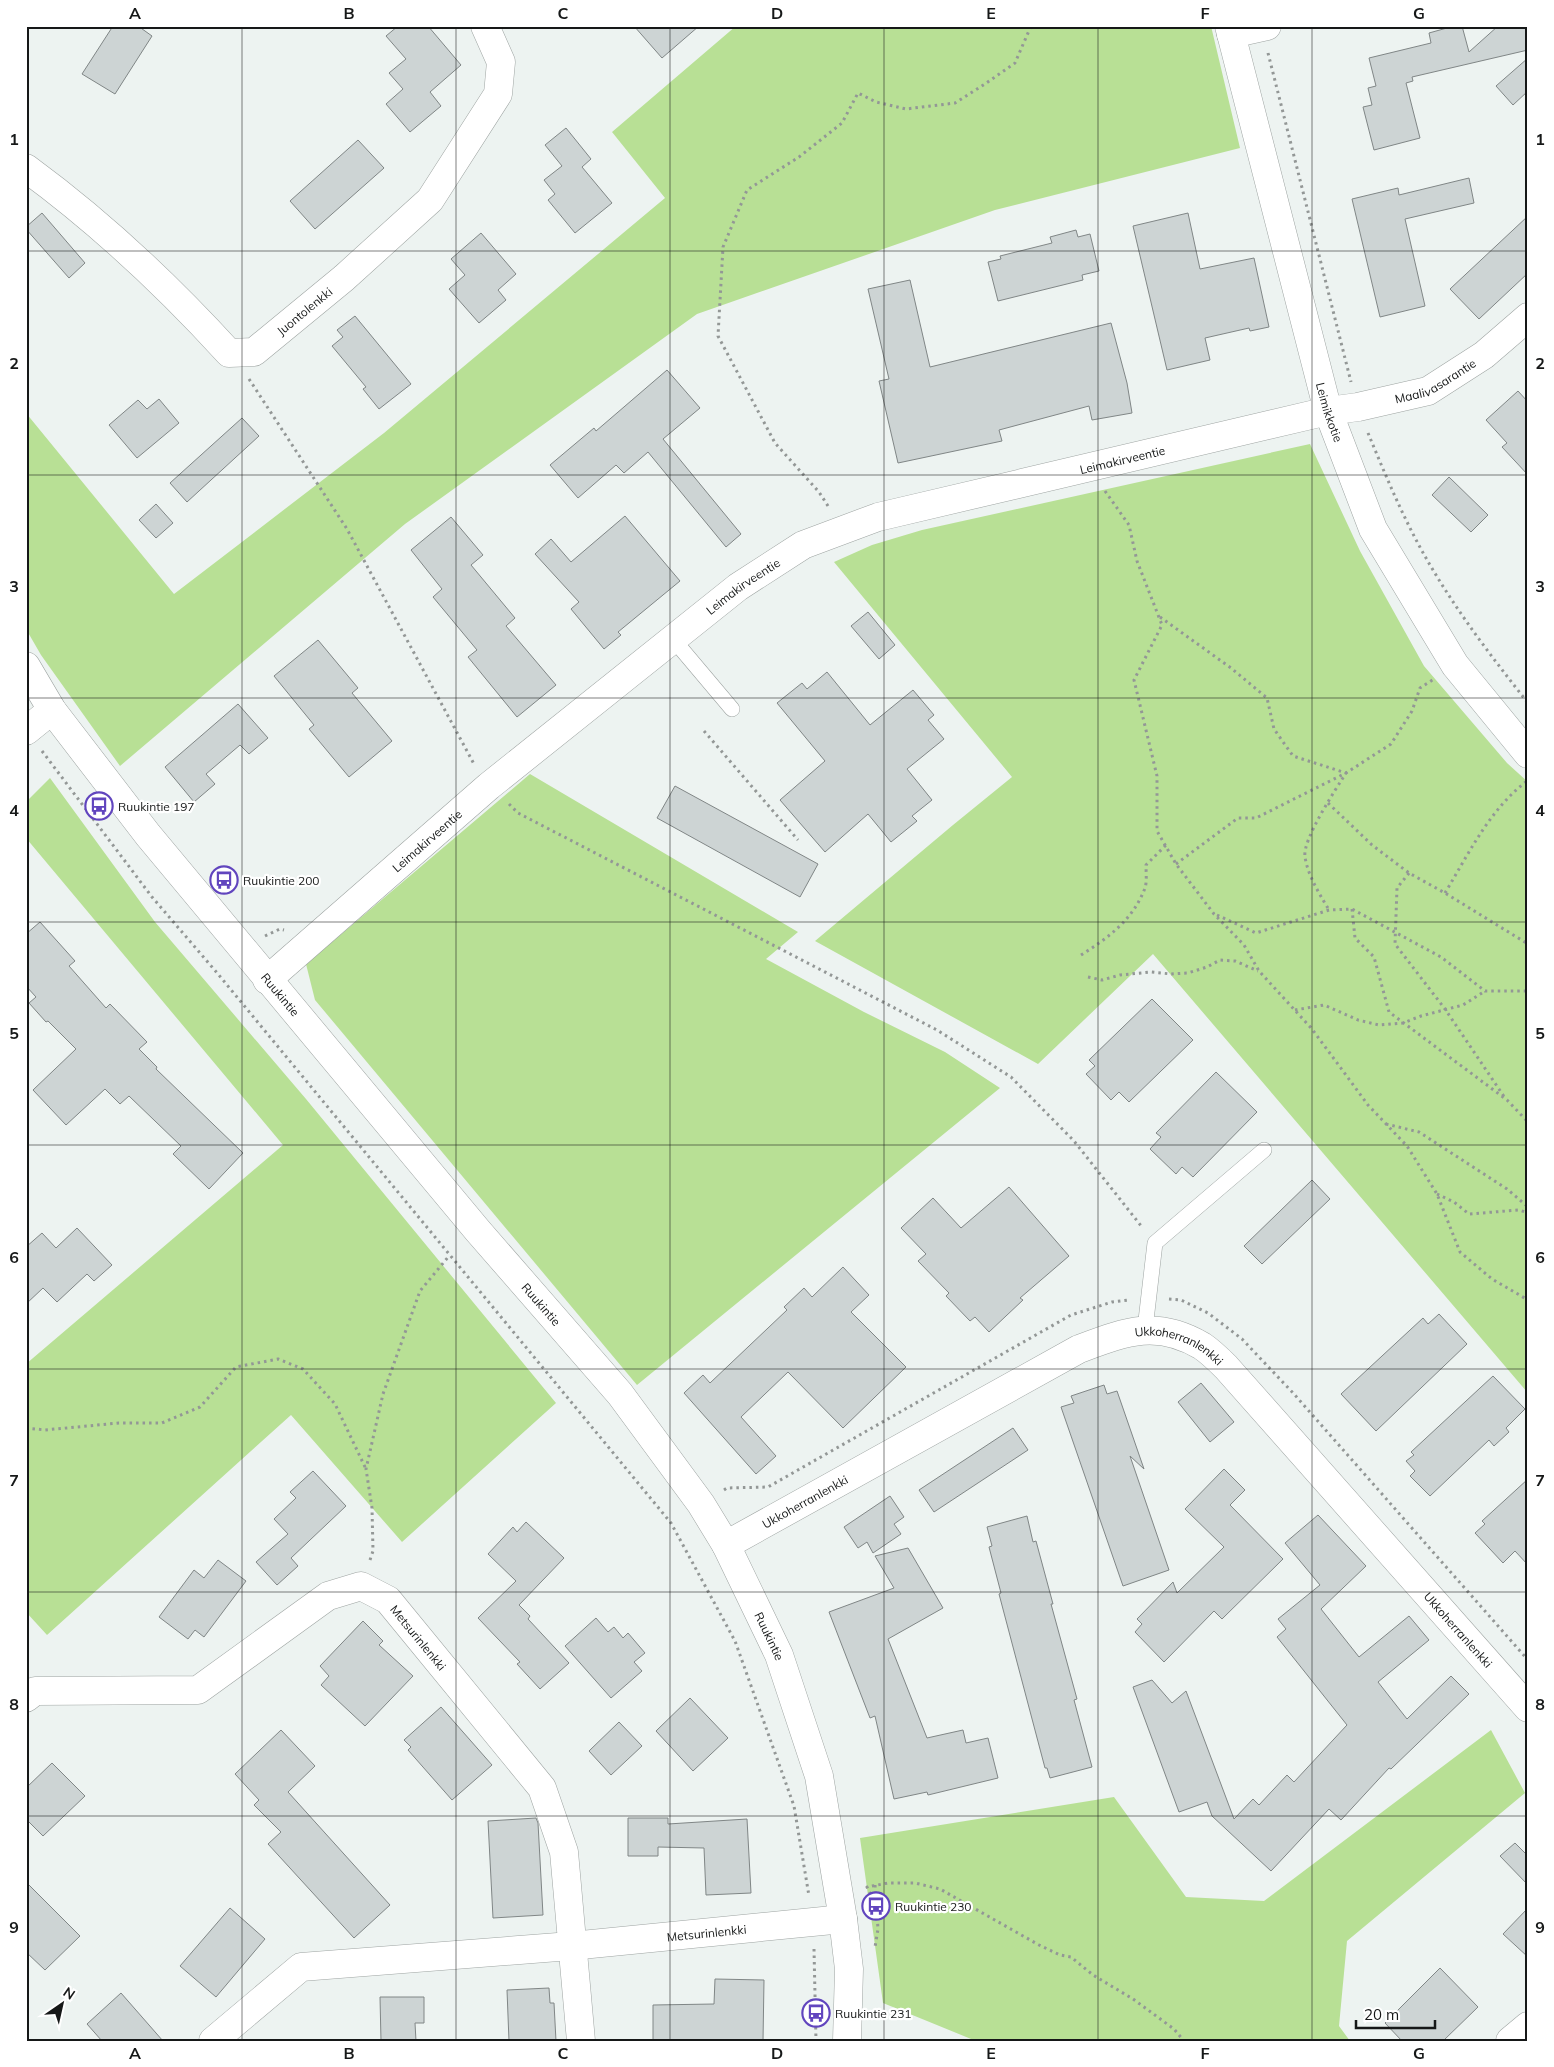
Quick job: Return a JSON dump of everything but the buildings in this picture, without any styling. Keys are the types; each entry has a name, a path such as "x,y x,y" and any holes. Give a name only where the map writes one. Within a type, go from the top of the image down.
{"street":[{"name":"Juontolenkki","path":"229,353 254,352 344,278 430,200 498,94 501,62 485,26"},
{"path":"1230,30 1267,26"},
{"name":"Leimikkotie","path":"1230,30 1328,410 1373,529 1455,665 1528,754"},
{"path":"26,168 119,242 180,300 229,353"},
{"name":"Maalivasarantie","path":"1328,410 1358,407 1428,391 1484,355 1528,317"},
{"name":"Leimakirveentie","path":"268,980 488,786 738,587 803,544 878,517 1328,410"},
{"name":"Ruukintie","path":"26,666 52,710 148,836 478,1231 620,1394 702,1504 726,1545 779,1655 819,1776 843,1919 849,1969 847,2041"},
{"path":"32,739 52,710"},
{"name":"Ukkoherranlenkki","path":"726,1545 1079,1349 1121,1333 1145,1330 1169,1333 1203,1347 1226,1367 1528,1708"},
{"path":"26,1698 34,1691 198,1690 328,1596 361,1586"},
{"name":"Metsurinlenkki","path":"361,1586 388,1600 542,1788 564,1852 572,1946"},
{"name":"Metsurinlenkki","path":"213,2041 301,1967 572,1946 843,1919"},
{"path":"572,1946 582,2041"},
{"path":"1510,2041 1528,2026"}],"lane":[{"path":"673,639 732,709"},
{"path":"1145,1330 1155,1243 1264,1150"}],"path":[{"path":"842,531 819,492 776,443 718,336 723,247 747,190 799,157 842,123 858,93 876,102 906,109 954,103 1015,63 1031,26"},
{"path":"229,353 280,425 347,529 468,757 488,786 518,813 937,1030 1011,1077 1074,1141 1155,1243"},
{"path":"1088,468 1129,525 1137,561 1162,625 1134,680 1157,776 1158,831 1176,864 1214,914 1244,945 1259,971 1312,1029 1368,1105 1407,1146 1437,1194 1460,1252 1492,1279 1528,1300"},
{"path":"1159,617 1231,668 1266,698 1274,730 1293,756 1346,773"},
{"path":"1176,864 1238,818 1256,818 1346,773 1391,744 1412,711 1420,688 1455,665"},
{"path":"704,731 798,840"},
{"path":"32,739 152,896 671,1523 735,1641 794,1806 813,1922 816,2041"},
{"path":"1329,910 1311,879 1304,854 1314,826 1346,773"},
{"path":"1445,893 1480,833 1511,793 1528,780"},
{"path":"1328,803 1372,845 1409,873 1528,944"},
{"path":"1081,955 1110,936 1127,920 1145,887 1146,865 1166,845"},
{"path":"1409,873 1397,888 1395,944 1446,1009 1507,1100"},
{"path":"1214,914 1256,933 1329,910 1352,909 1441,957 1485,991"},
{"path":"1352,909 1355,938 1374,957 1389,1012 1507,1100 1528,1122"},
{"path":"1088,977 1102,980 1120,975 1151,972 1188,973 1207,967 1220,960 1235,962 1259,971"},
{"path":"1294,1010 1324,1005 1358,1020 1379,1025 1403,1023 1463,1005 1485,991 1528,991"},
{"path":"1385,1124 1419,1132 1507,1189 1528,1207"},
{"path":"1437,1194 1454,1202 1469,1214 1519,1210 1528,1213"},
{"path":"366,1469 383,1394 420,1291 449,1256"},
{"path":"671,1523 727,1488 768,1487 1071,1315 1112,1302 1148,1297 1181,1300 1208,1313 1242,1338 1294,1394 1528,1660"},
{"path":"26,1428 45,1430 119,1423 162,1423 200,1407 236,1367 278,1359 303,1369 335,1404 366,1469 372,1508 373,1551 361,1586"},
{"path":"876,1906 867,1887 888,1883 915,1883 940,1889 1039,1945 1060,1955 1071,1957 1093,1975 1133,1999 1174,2029 1184,2041"}],"green space":[{"path":"736,26 1211,26 1240,148 995,210 697,314 405,524 120,766 41,655 26,629 26,413 174,594 384,433 665,198 612,132"},
{"path":"1310,444 1360,551 1424,666 1507,763 1528,782 1528,1393 1153,954 1038,1064 815,941 1012,777 834,562 872,545 922,530"},
{"path":"530,774 798,932 766,959 864,1012 945,1052 1000,1088 637,1385 315,1000 306,964"},
{"path":"50,778 155,922 306,1099 556,1403 402,1542 291,1415 47,1635 26,1612 26,1364 283,1145 26,838 26,802"},
{"path":"1491,1730 1525,1793 1347,1941 1339,2026 1350,2041 976,2041 883,2003 860,1838 1114,1797 1186,1897 1264,1901"}],"place":[{"name":"Ruukintie 197","path":"99,806"},
{"name":"Ruukintie 200","path":"224,880"},
{"name":"Ruukintie 230","path":"876,1906"},
{"name":"Ruukintie 231","path":"816,2013"}]}
